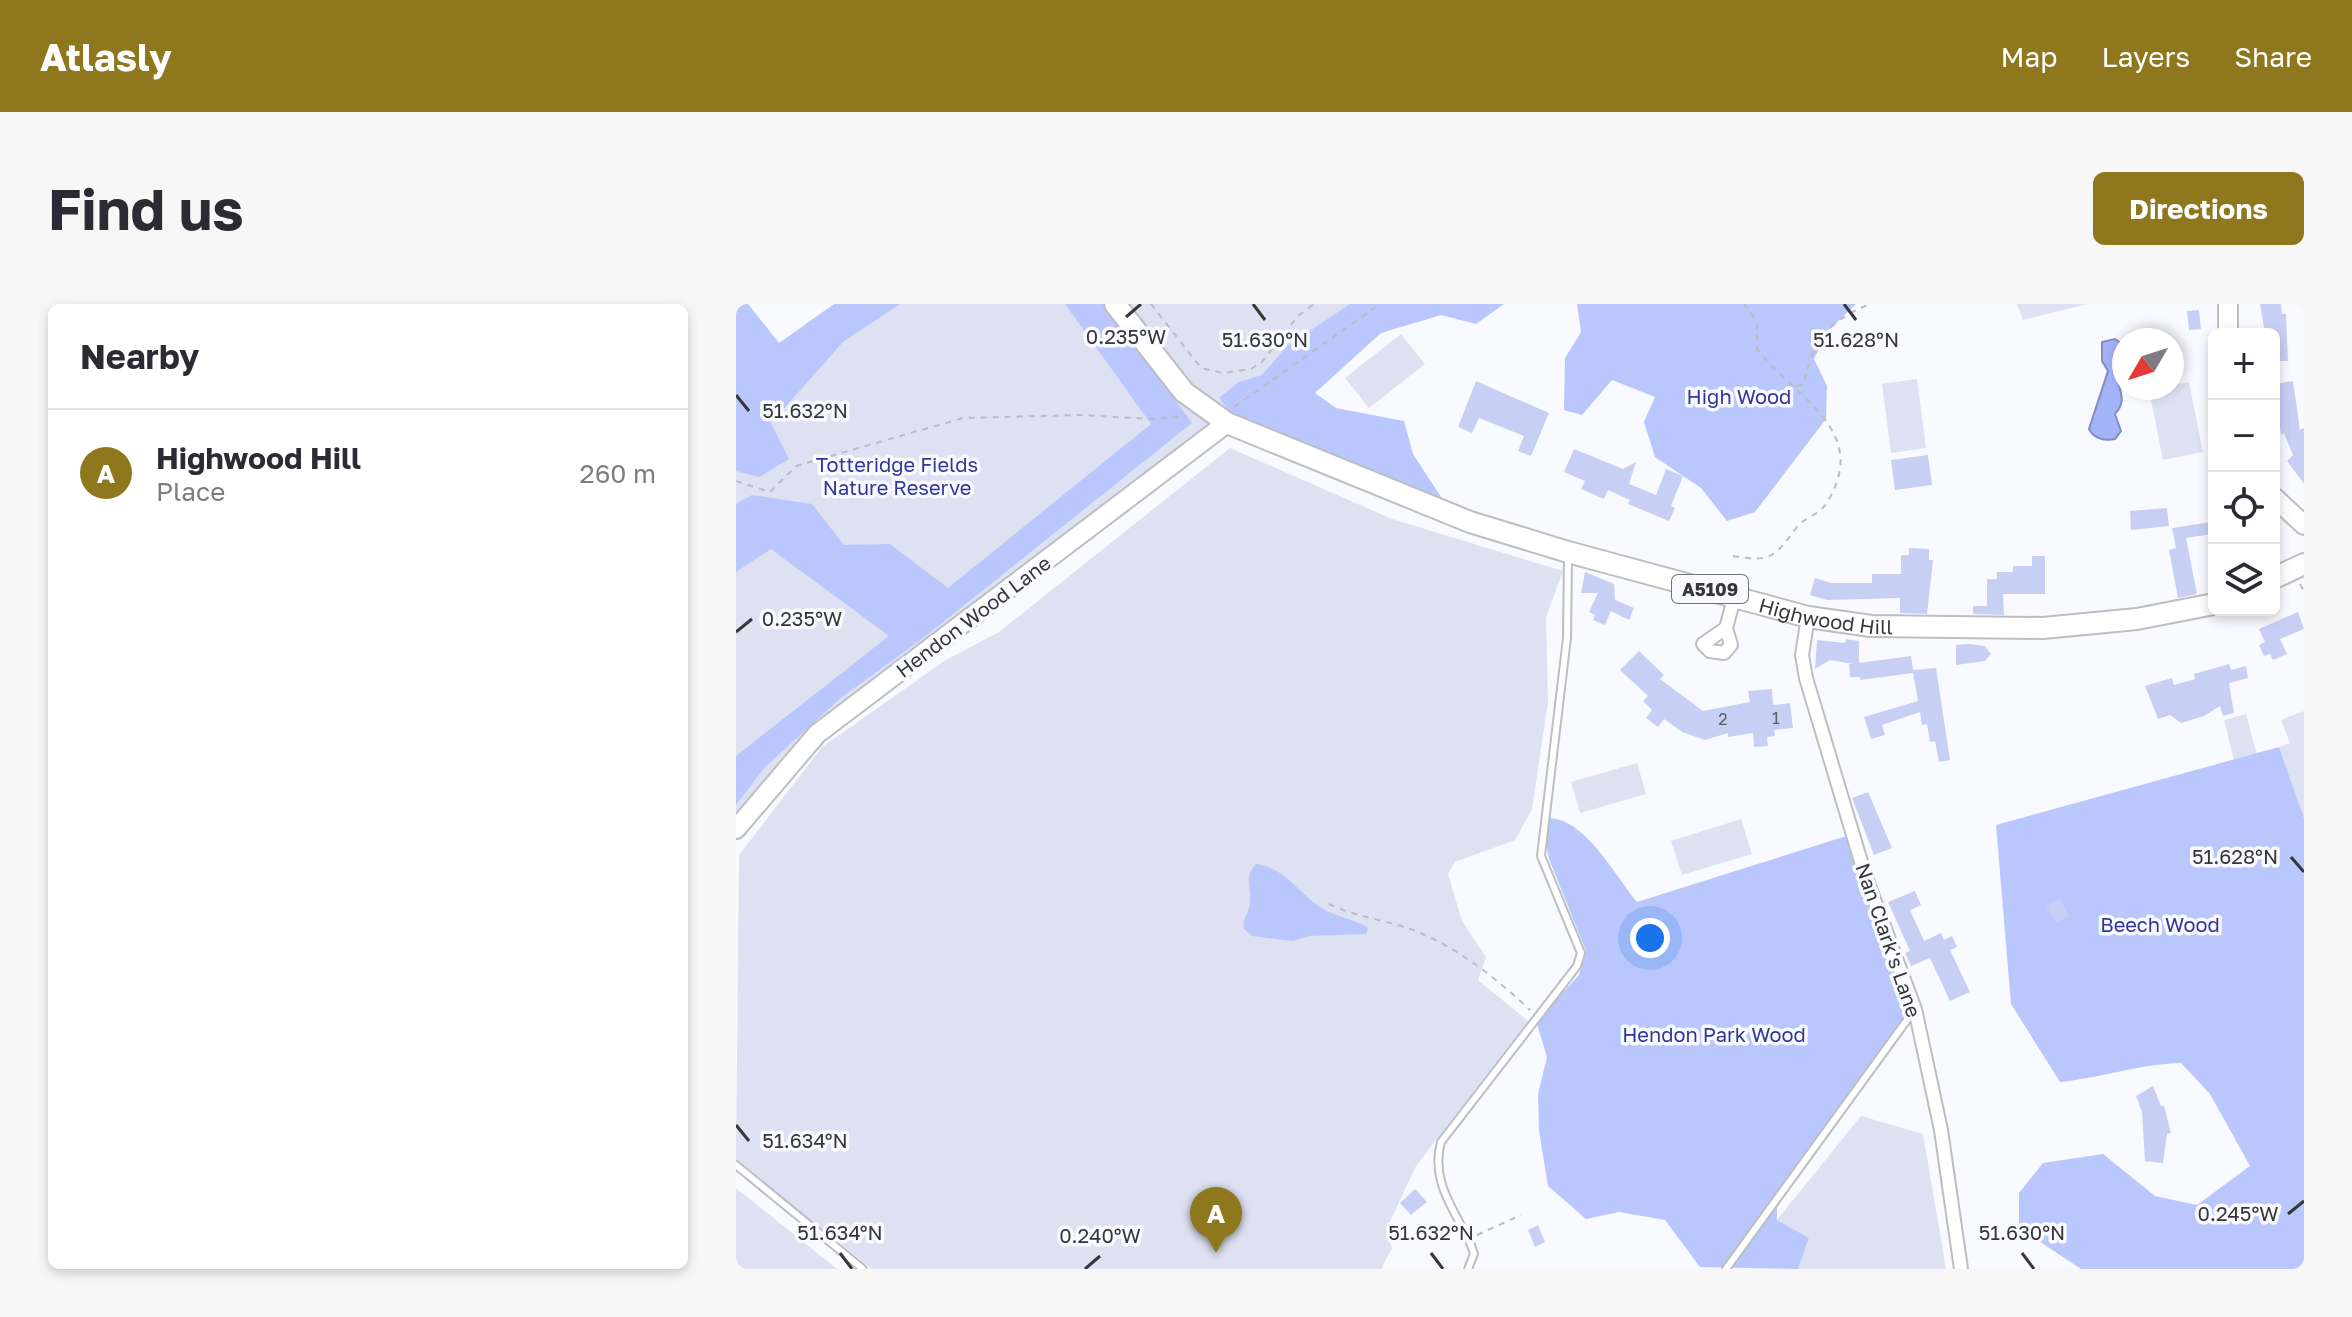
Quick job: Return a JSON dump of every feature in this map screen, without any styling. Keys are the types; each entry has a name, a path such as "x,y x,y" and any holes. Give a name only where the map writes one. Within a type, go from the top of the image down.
{"main road":[{"name":"A5109","path":"1115,304 1184,392 1221,419"},
{"path":"2228,304 2228,328"},
{"name":"Highwood Hill","path":"1221,419 1470,522 1808,617 1871,626 2043,628 2137,619 2208,605"},
{"name":"Hendon Wood Lane","path":"736,829 817,734 1221,419"},
{"path":"2280,503 2304,525"},
{"path":"2280,574 2304,564"}],"street":[{"path":"1726,628 1735,595"},
{"name":"Nan Clark's Lane","path":"1808,617 1802,655 1806,678 1865,875 1915,1009 1941,1130 1961,1269"}],"lane":[{"path":"1468,1269 1474,1254 1440,1186 1437,1173 1441,1142 1539,1018 1577,966 1581,953 1541,856 1567,638 1568,552"},
{"path":"1726,1269 1915,1009"},
{"path":"736,1165 863,1269"}],"path":[{"path":"1151,304 1201,368 1223,373 1251,369 1262,362 1298,316 1314,304"},
{"path":"736,481 770,492 796,466 963,418 1221,419 1234,406 1380,304"},
{"path":"1733,556 1757,559 1777,553 1800,524 1824,507 1839,467 1839,444 1822,416 1757,349 1757,321 1744,304"},
{"path":"1795,386 1804,384 1817,340 1861,307 1870,304"},
{"path":"1329,904 1418,932 1450,948 1503,985 1539,1018"},
{"path":"1469,1239 1521,1215"}],"green space":[{"name":"Totteridge Fields Nature Reserve","path":"736,304 748,304 790,357 861,304 1380,304 1234,405 1227,423 817,734 736,829"},
{"path":"736,304 748,304 779,343 834,304 900,304 844,341 771,423 789,459 759,477 736,471"},
{"path":"1065,304 1105,304 1192,423 922,639 842,697 765,767 736,805 736,756 889,636 771,549 736,572 736,504 752,495 812,504 844,545 890,544 948,588 1151,424"},
{"path":"1350,304 1504,304 1476,324 1441,315 1381,333 1315,393 1336,408 1404,421 1413,454 1443,500 1388,491 1239,423 1219,398 1239,382 1262,375 1287,346"},
{"name":"High Wood","path":"1577,304 1856,304 1827,332 1814,359 1827,386 1826,419 1755,512 1727,521 1701,488 1655,457 1644,422 1655,397 1612,380 1582,415 1564,410 1565,358 1581,332"},
{"path":"2017,304 2088,304 2023,320"},
{"path":"1401,334 1425,364 1369,408 1345,378"},
{"path":"1917,379 1926,448 1891,453 1882,384"},
{"path":"2189,382 2203,452 2163,460 2151,400 2184,400 2184,383"},
{"path":"1230,448 1392,519 1563,571 1546,617 1548,702 1532,809 1515,840 1455,862 1448,874 1462,921 1486,957 1478,980 1528,1021 1416,1166 1386,1230 1392,1248 1381,1269 872,1269 736,1161 739,855 822,747 946,660 999,632"},
{"path":"2304,711 2304,818 2279,747 2290,743 2281,720"},
{"path":"2246,714 2259,762 2236,768 2224,720"},
{"name":"Beech Wood","path":"2279,747 2304,818 2304,1269 2081,1269 2019,1228 2019,1193 2043,1163 2103,1154 2155,1196 2197,1205 2250,1166 2210,1094 2181,1063 2060,1082 2011,1004 1996,825"},
{"path":"1637,763 1646,794 1580,813 1571,782"},
{"name":"Hendon Park Wood","path":"1547,818 1561,820 1586,837 1637,902 1856,833 1915,1009 1777,1197 1777,1220 1809,1238 1798,1269 1700,1267 1665,1220 1619,1212 1586,1219 1548,1186 1539,1131 1538,1094 1547,1057 1536,1021 1579,975 1586,951 1549,859 1545,838"},
{"path":"1741,819 1752,854 1682,875 1671,841"},
{"path":"1256,864 1283,875 1326,910 1368,927 1366,934 1309,936 1293,941 1252,936 1244,925 1250,903 1250,873"},
{"path":"1861,1116 1923,1134 1946,1269 1798,1269 1809,1238 1777,1220"},
{"path":"736,1188 837,1269 736,1269"}],"shaded area":[{"path":"2112,340 2112,400 2122,400 2115,414 2121,431 2115,439 2097,437 2089,429 2108,371 2102,361 2102,342"}],"building":[{"path":"2260,304 2281,304 2282,314 2286,314 2288,361 2280,361 2280,328 2264,328"},
{"path":"2199,310 2201,329 2189,330 2187,311"},
{"path":"1476,381 1549,413 1531,456 1518,451 1524,436 1479,418 1472,433 1458,427"},
{"path":"2293,381 2300,430 2304,428 2304,484 2287,461 2293,455 2284,433 2281,435 2280,383"},
{"path":"1574,449 1623,469 1636,462 1629,484 1656,495 1666,469 1683,476 1671,506 1675,508 1669,521 1628,504 1630,500 1608,490 1604,499 1581,489 1585,481 1564,472"},
{"path":"1928,455 1932,485 1895,490 1891,460"},
{"path":"2167,508 2169,526 2131,530 2130,511"},
{"path":"2208,522 2208,535 2186,538 2197,594 2178,598 2169,550 2176,548 2172,528"},
{"path":"1909,548 1929,549 1929,560 1933,560 1927,614 1900,613 1900,598 1827,600 1810,595 1815,578 1831,583 1872,583 1872,574 1901,574 1901,555 1909,555"},
{"path":"2032,556 2045,556 2045,594 2003,594 2004,615 1973,614 1973,606 1987,606 1987,579 1997,579 1997,572 2013,572 2013,566 2032,566"},
{"path":"1585,572 1614,584 1615,600 1634,608 1629,620 1611,611 1605,625 1593,620 1595,615 1589,612 1598,593 1581,593"},
{"path":"2298,612 2304,629 2280,639 2287,654 2273,660 2270,654 2264,656 2259,645 2265,642 2259,629"},
{"path":"1846,639 1859,641 1859,663 1911,656 1913,670 1936,668 1950,760 1939,762 1935,741 1930,742 1927,724 1922,725 1920,712 1882,725 1885,735 1871,739 1864,717 1918,701 1913,673 1860,680 1860,677 1850,677 1849,664 1853,664 1830,660 1815,669 1817,640 1845,643"},
{"path":"1956,645 1985,646 1991,654 1985,661 1956,665"},
{"path":"1639,651 1664,675 1660,679 1703,711 1750,702 1748,691 1772,689 1773,705 1790,703 1793,728 1774,730 1775,736 1767,737 1768,746 1754,747 1753,733 1728,737 1728,733 1705,740 1682,732 1664,719 1658,727 1646,718 1652,710 1643,701 1648,696 1620,670"},
{"path":"2229,664 2231,670 2246,666 2248,678 2229,683 2234,713 2223,716 2220,706 2204,716 2181,723 2170,715 2158,719 2145,686 2172,678 2174,685 2195,679 2194,674"},
{"path":"1868,792 1892,848 1874,855 1852,798"},
{"path":"1915,891 1921,905 1910,910 1924,941 1941,933 1944,940 1952,936 1957,947 1950,950 1970,992 1950,1001 1930,958 1911,966 1905,953 1910,951 1888,902"},
{"path":"2059,899 2069,915 2057,923 2046,906"},
{"path":"2153,1086 2161,1106 2164,1106 2171,1133 2167,1134 2163,1163 2145,1161 2142,1112 2136,1096"},
{"path":"1415,1189 1427,1202 1411,1215 1400,1203"},
{"path":"1538,1225 1545,1242 1535,1247 1528,1230"}],"place":[{"name":"Highwood Hill","path":"1216,1253"}]}
